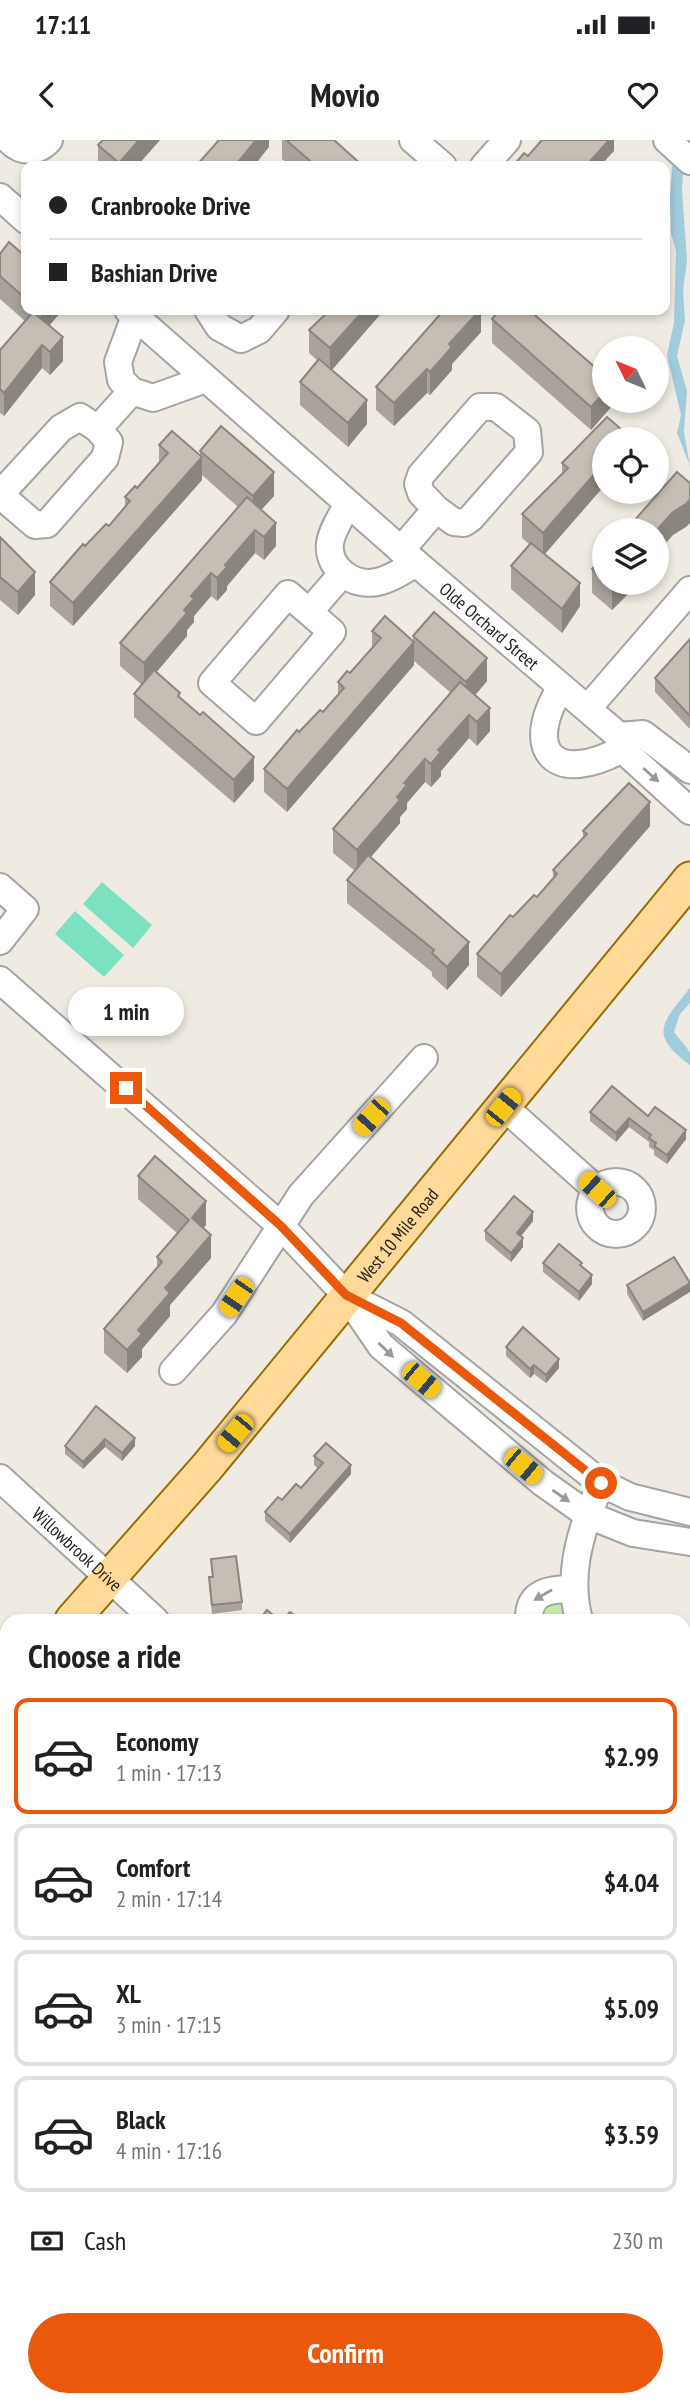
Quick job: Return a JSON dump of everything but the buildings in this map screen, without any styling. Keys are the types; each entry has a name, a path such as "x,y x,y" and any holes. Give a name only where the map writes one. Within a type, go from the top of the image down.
{"main road":[{"name":"West 10 Mile Road","path":"77,1614 207,1467 690,879"}],"street":[{"path":"7,147 36,150 50,140"},
{"path":"413,140 437,161"},
{"path":"488,161 507,140"},
{"path":"667,140 690,160"},
{"path":"0,197 21,216"},
{"name":"Olde Orchard Street","path":"130,315 117,362 121,380 132,391"},
{"name":"Olde Orchard Street","path":"133,315 409,557 588,708 690,811"},
{"path":"98,429 132,391 153,398 198,371 214,318 241,339 259,330 272,315"},
{"path":"480,407 496,407 527,431 529,452 471,518 464,523 454,522 436,509 421,493 418,484 421,475 480,407"},
{"path":"348,504 330,543 332,559 342,574 356,582 375,583 409,557 436,509"},
{"path":"309,612 342,574"},
{"path":"588,708 690,590"},
{"path":"288,594 309,612 332,632 256,721 212,683 288,594"},
{"path":"561,687 550,706 544,727 545,744 557,761 569,766 583,766 621,742 643,734 690,770"},
{"path":"0,887 25,909 0,941"},
{"path":"0,980 281,1226 346,1295 381,1346 543,1483 588,1515 633,1533 690,1542"},
{"path":"173,1371 224,1314 301,1195 424,1058"},
{"path":"503,1107 597,1190"},
{"path":"346,1295 401,1323 601,1483 630,1497 690,1512"},
{"name":"Willowbrook Drive","path":"0,1478 148,1614"},
{"path":"578,1614 574,1589 579,1539 601,1483"},
{"path":"530,1614 533,1600 542,1591 574,1589"}],"green space":[{"path":"102,882 152,925 133,948 83,904"},
{"path":"75,911 124,955 104,977 55,934"},
{"path":"556,1600 564,1604 565,1614 541,1614 541,1609"}],"water":[{"path":"674,140 685,140 682,190 687,261 683,290 685,320 677,356 687,391 684,432 690,466 677,433 681,415 669,364 669,346 674,323 676,251 671,233"},
{"path":"690,988 690,1003 680,1014 674,1032 690,1052 690,1065 668,1045 664,1028 672,1010"}],"route":[{"path":"126,1088 281,1226 346,1295 401,1323 570,1461 601,1483"}]}
